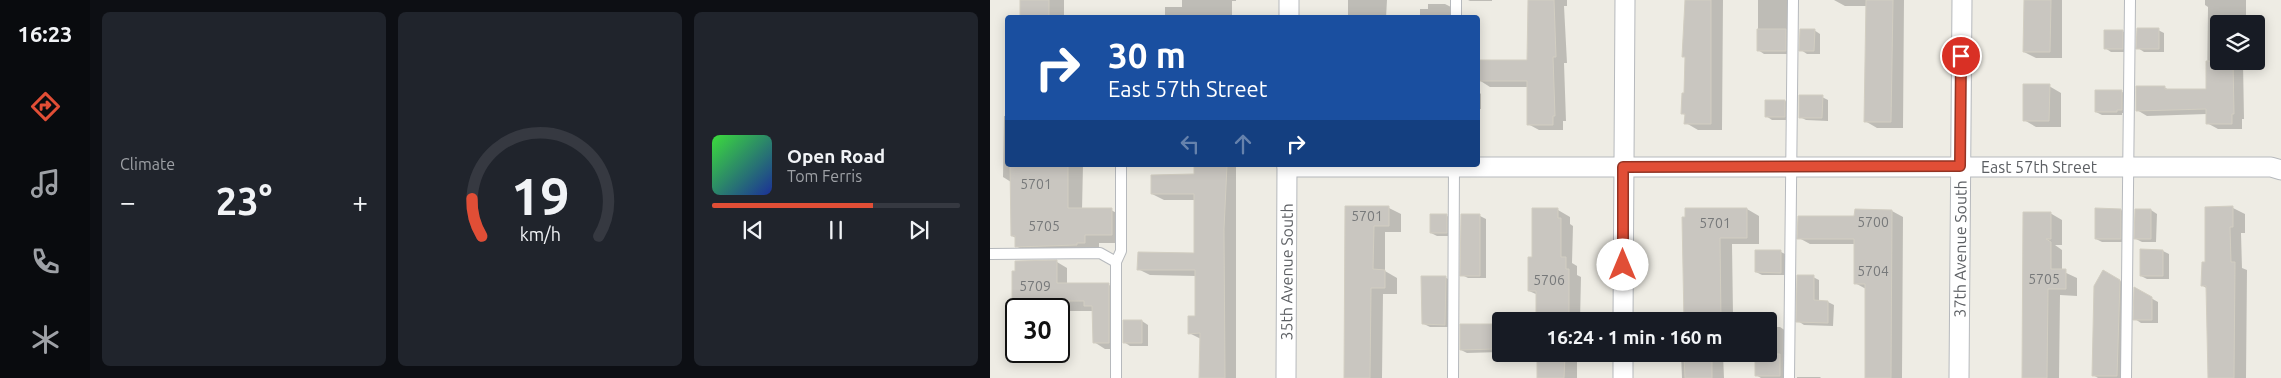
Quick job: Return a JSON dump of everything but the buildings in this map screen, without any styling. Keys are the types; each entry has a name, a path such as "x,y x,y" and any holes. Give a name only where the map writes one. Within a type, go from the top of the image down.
{"street":[{"path":"1289,0 1289,15"},
{"path":"1623,312 1625,0"},
{"name":"37th Avenue South","path":"1959,378 1962,0"},
{"name":"East 57th Street","path":"1480,166 2128,166 2271,167 2281,170"},
{"name":"35th Avenue South","path":"1286,378 1287,167"},
{"path":"1622,378 1623,362"}],"lane":[{"path":"1456,0 1456,15"},
{"path":"1789,378 1793,0"},
{"path":"2126,378 2130,0"},
{"path":"1116,378 1116,262 1121,251 1120,167"},
{"path":"1453,378 1454,167"},
{"path":"990,254 1100,253 1116,262"}],"route":[{"path":"1623,265 1623,167 1960,166 1961,56"}]}
